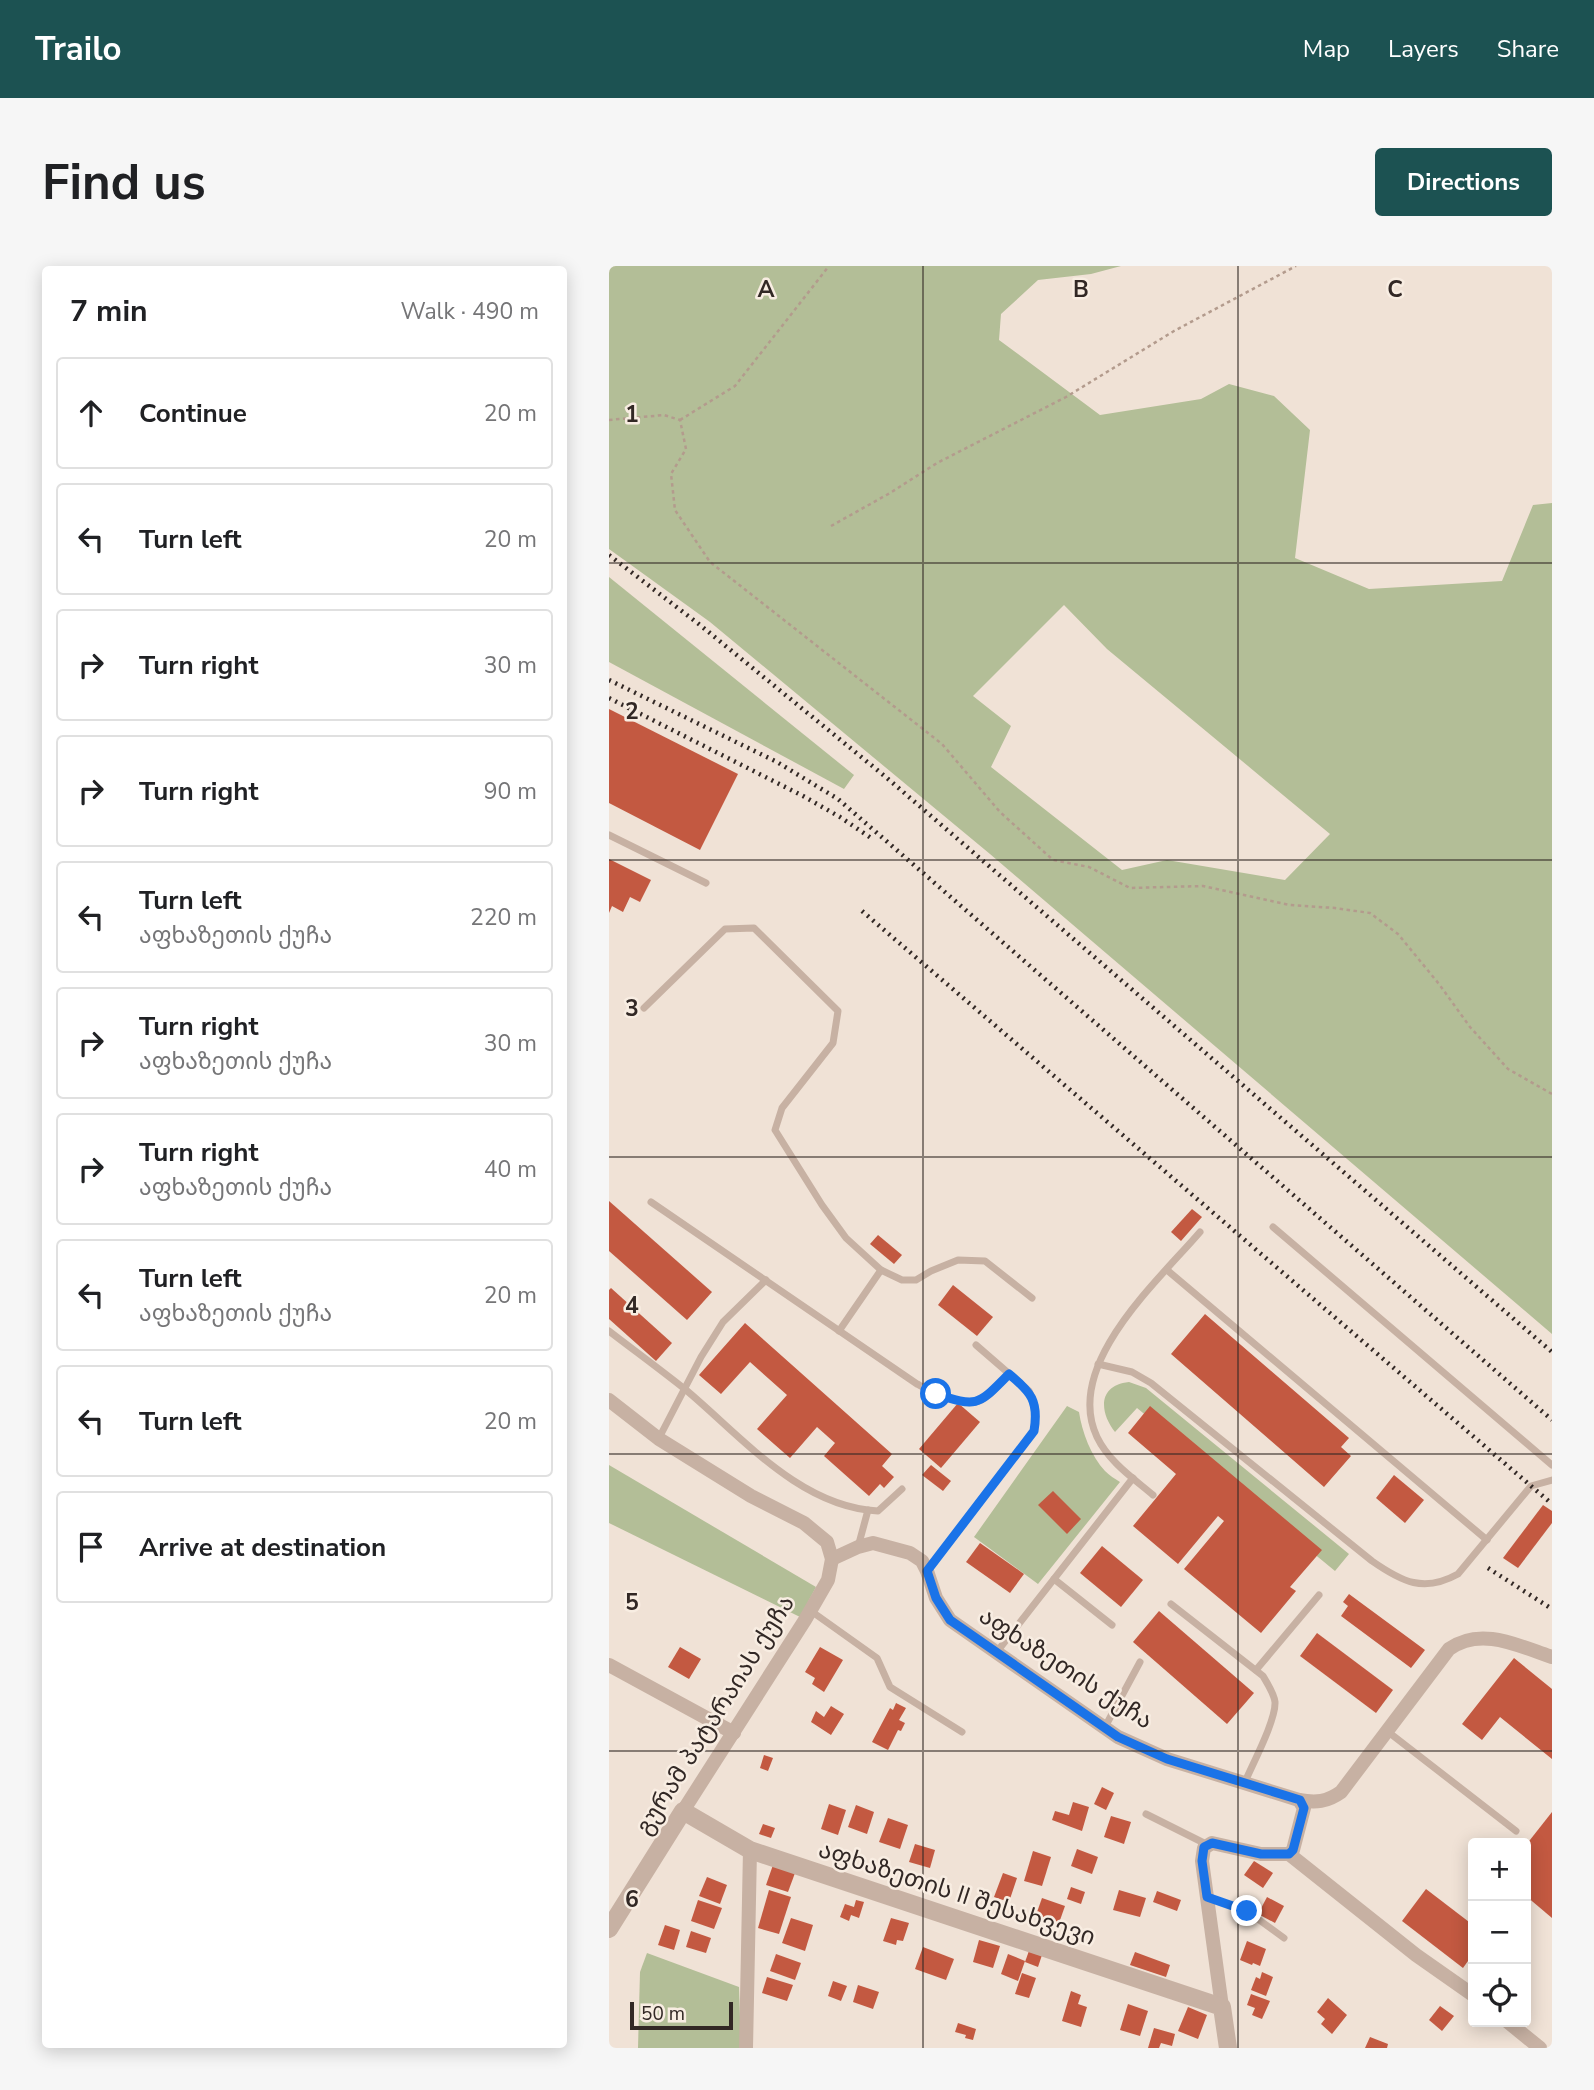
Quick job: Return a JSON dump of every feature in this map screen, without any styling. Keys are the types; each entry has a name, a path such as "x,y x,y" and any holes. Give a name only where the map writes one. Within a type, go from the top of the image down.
{"street":[{"path":"609,1400 659,1439 751,1496 804,1523 827,1542 832,1559 873,1543 911,1553 922,1561 927,1571"},
{"name":"გურამ პატარაიას ქუჩა","path":"609,1929 810,1611 828,1580 832,1559"},
{"name":"აფხაზეთის ქუჩა","path":"927,1571 936,1598 950,1620 1118,1737 1167,1759 1300,1800"},
{"path":"1300,1800 1322,1801 1332,1799 1341,1792 1450,1649 1457,1644 1496,1638 1552,1657"},
{"path":"609,1665 734,1733"},
{"path":"1289,1854 1293,1850 1304,1808 1300,1800"},
{"name":"აფხაზეთის II შესახვევი","path":"683,1811 750,1850 1222,2007"},
{"path":"1228,2048 1202,1861 1204,1847 1212,1843 1261,1854 1289,1854 1416,1955 1468,1991"},
{"path":"746,2048 750,1850"},
{"path":"1514,2027 1540,2048"}],"lane":[{"path":"609,835 706,883"},
{"path":"644,1008 725,929 754,928 838,1011 833,1043 782,1108 775,1130 846,1238 881,1270 902,1280 916,1280 958,1260 985,1261 1032,1298"},
{"path":"651,1202 917,1384 951,1399 976,1402 1009,1374"},
{"path":"1273,1227 1552,1465"},
{"path":"1153,1495 1115,1463 1097,1437 1089,1396 1098,1364 1122,1321 1200,1232"},
{"path":"839,1331 881,1270"},
{"path":"1167,1270 1487,1540"},
{"path":"659,1439 723,1322 765,1280"},
{"path":"609,1331 684,1389 781,1472 832,1500 860,1510 878,1511 902,1489"},
{"path":"927,1571 1034,1431 1034,1399 1029,1391 976,1345"},
{"path":"1098,1364 1132,1372 1151,1382 1394,1576 1430,1585 1458,1574 1531,1486 1552,1480"},
{"path":"996,1653 1133,1478"},
{"path":"858,1547 868,1510"},
{"path":"1054,1579 1112,1625"},
{"path":"1256,1670 1319,1595"},
{"path":"1171,1604 1263,1676 1275,1701 1272,1717 1245,1782"},
{"path":"810,1611 877,1658 890,1687 962,1732"},
{"path":"1104,1728 1140,1662"},
{"path":"1387,1731 1516,1831"},
{"path":"1146,1814 1208,1845"},
{"path":"1207,1897 1247,1911 1284,1938"}],"path":[{"path":"609,420 664,415 680,420 736,386 829,266"},
{"path":"831,526 937,463 1066,397 1174,331 1296,266"},
{"path":"680,420 686,449 671,474 675,510 710,562 942,744 1000,812 1053,860 1089,867 1130,888 1203,886 1290,905 1370,914 1398,934 1439,984 1469,1027 1508,1069 1552,1094"}],"green space":[{"path":"609,266 1121,266 1091,274 1038,280 1001,314 999,340 1100,415 1201,399 1229,384 1274,396 1310,430 1295,558 1369,589 1502,581 1533,505 1552,503 1552,1334 990,854 710,622 609,549","holes":["1064,605 1107,649 1330,834 1285,880 1167,860 1122,870 991,767 1011,726 973,696"]},
{"path":"609,577 854,775 844,789 609,662"},
{"path":"1129,1382 1146,1388 1349,1554 1335,1571 1137,1408 1115,1432 1106,1416 1104,1401 1111,1388"},
{"path":"1067,1406 1079,1412 1082,1428 1095,1458 1108,1474 1120,1482 1038,1584 974,1537"},
{"path":"609,1465 816,1587 800,1617 609,1523"},
{"path":"647,1953 739,1987 741,2048 638,2048 640,1972"}],"building":[{"path":"609,709 738,774 700,850 609,803"},
{"path":"609,859 651,880 640,902 630,897 623,912 612,906 609,913"},
{"path":"609,1201 712,1292 687,1320 609,1251"},
{"path":"1192,1209 1202,1217 1181,1241 1171,1232"},
{"path":"878,1235 902,1255 894,1264 870,1244"},
{"path":"953,1285 993,1317 977,1336 938,1305"},
{"path":"611,1288 672,1343 656,1361 609,1319"},
{"path":"1205,1314 1349,1438 1341,1447 1351,1456 1324,1487 1171,1354"},
{"path":"745,1323 892,1454 882,1466 894,1477 884,1488 880,1484 869,1496 824,1456 835,1443 817,1427 790,1458 757,1429 787,1395 750,1362 721,1394 699,1375"},
{"path":"958,1403 980,1422 941,1468 919,1449"},
{"path":"1150,1406 1322,1550 1290,1587 1296,1591 1261,1633 1184,1569 1224,1521 1218,1516 1178,1564 1133,1526 1176,1474 1128,1433"},
{"path":"931,1465 951,1481 943,1491 922,1475"},
{"path":"1394,1475 1424,1500 1405,1523 1376,1498"},
{"path":"1053,1491 1081,1519 1067,1534 1038,1505"},
{"path":"1543,1505 1552,1511 1552,1523 1518,1568 1503,1558"},
{"path":"980,1543 1024,1574 1010,1593 966,1562"},
{"path":"1102,1546 1143,1580 1121,1607 1080,1573"},
{"path":"1349,1594 1425,1650 1411,1668 1341,1616 1348,1606 1343,1602"},
{"path":"1159,1611 1254,1693 1227,1724 1133,1642"},
{"path":"1317,1633 1393,1690 1376,1713 1300,1656"},
{"path":"680,1647 701,1659 689,1679 668,1667"},
{"path":"820,1647 843,1660 824,1692 812,1684 815,1678 805,1672"},
{"path":"1514,1658 1552,1689 1552,1759 1500,1717 1482,1740 1462,1724"},
{"path":"896,1703 906,1708 899,1720 905,1723 901,1731 898,1730 888,1750 872,1742 890,1708 893,1710"},
{"path":"831,1706 844,1714 831,1735 811,1722 816,1711 824,1717"},
{"path":"764,1755 773,1758 768,1771 760,1768"},
{"path":"1102,1787 1114,1793 1106,1810 1094,1804"},
{"path":"1073,1802 1089,1807 1082,1831 1052,1820 1055,1811 1069,1815"},
{"path":"829,1804 846,1810 838,1835 821,1829"},
{"path":"856,1805 874,1812 867,1834 848,1827"},
{"path":"1552,1812 1552,1918 1531,1900 1531,1839"},
{"path":"1111,1816 1131,1822 1124,1844 1104,1837"},
{"path":"888,1818 908,1825 900,1849 879,1842"},
{"path":"763,1824 775,1828 771,1838 759,1834"},
{"path":"915,1844 935,1850 930,1868 909,1862"},
{"path":"1077,1849 1098,1857 1092,1874 1071,1866"},
{"path":"1033,1851 1051,1857 1042,1886 1024,1881"},
{"path":"1254,1861 1273,1873 1263,1888 1244,1875"},
{"path":"773,1865 795,1873 788,1892 766,1885"},
{"path":"1003,1873 1017,1878 1009,1902 994,1897"},
{"path":"707,1877 727,1885 720,1904 699,1896"},
{"path":"1071,1887 1085,1892 1081,1904 1067,1899"},
{"path":"1426,1889 1468,1921 1468,1961 1463,1968 1402,1921"},
{"path":"769,1890 791,1897 779,1934 758,1928"},
{"path":"1119,1890 1146,1898 1140,1917 1113,1910"},
{"path":"1157,1891 1181,1900 1177,1911 1153,1902"},
{"path":"1267,1897 1284,1906 1275,1923 1258,1914"},
{"path":"1042,1898 1065,1906 1059,1923 1036,1915"},
{"path":"698,1900 722,1908 714,1929 691,1921"},
{"path":"856,1900 864,1902 859,1918 851,1915 849,1921 840,1917 845,1904 854,1907"},
{"path":"791,1918 813,1925 805,1951 782,1943"},
{"path":"891,1918 909,1923 903,1941 897,1940 896,1945 883,1941"},
{"path":"665,1925 680,1930 674,1950 658,1945"},
{"path":"691,1931 711,1938 706,1953 686,1947"},
{"path":"979,1940 1000,1946 993,1968 973,1962"},
{"path":"1247,1941 1266,1949 1260,1966 1240,1960"},
{"path":"923,1947 954,1959 946,1980 915,1969"},
{"path":"1030,1948 1043,1952 1038,1967 1025,1962"},
{"path":"1135,1952 1170,1965 1166,1977 1130,1965"},
{"path":"776,1954 801,1963 795,1980 770,1971"},
{"path":"1008,1954 1025,1961 1018,1981 1001,1974"},
{"path":"1262,1972 1273,1977 1266,1996 1251,1990 1256,1977 1260,1979"},
{"path":"1022,1973 1036,1978 1029,1998 1015,1994"},
{"path":"767,1977 793,1985 787,2001 762,1993"},
{"path":"833,1981 847,1986 841,2001 828,1996"},
{"path":"858,1985 879,1992 873,2009 853,2002"},
{"path":"1071,1991 1081,1995 1078,2004 1087,2007 1081,2027 1062,2021"},
{"path":"1251,1994 1270,2001 1262,2019 1252,2015 1255,2008 1247,2005"},
{"path":"1328,1998 1347,2015 1332,2034 1321,2024 1325,2019 1317,2012"},
{"path":"1128,2004 1148,2011 1140,2036 1120,2030"},
{"path":"1440,2006 1454,2016 1442,2031 1429,2020"},
{"path":"1188,2007 1207,2015 1198,2039 1178,2031"},
{"path":"958,2023 976,2029 973,2040 955,2032"},
{"path":"1154,2028 1175,2034 1172,2046 1161,2043 1159,2048 1148,2048"},
{"path":"1370,2037 1388,2044 1387,2048 1365,2048"}],"railway":[{"path":"609,555 700,625 887,778 1552,1352"},
{"path":"609,680 777,762 838,799 1552,1420"},
{"path":"609,698 803,796 871,838"},
{"path":"862,911 1552,1504"},
{"path":"1488,1568 1552,1609"}],"route":[{"path":"936,1394 976,1402 1009,1374 1029,1391 1034,1399 1036,1418 1034,1431 927,1571 936,1598 950,1620 1118,1737 1167,1759 1300,1800 1304,1808 1293,1850 1289,1854 1261,1854 1212,1843 1204,1847 1202,1861 1207,1897 1247,1911"}]}
